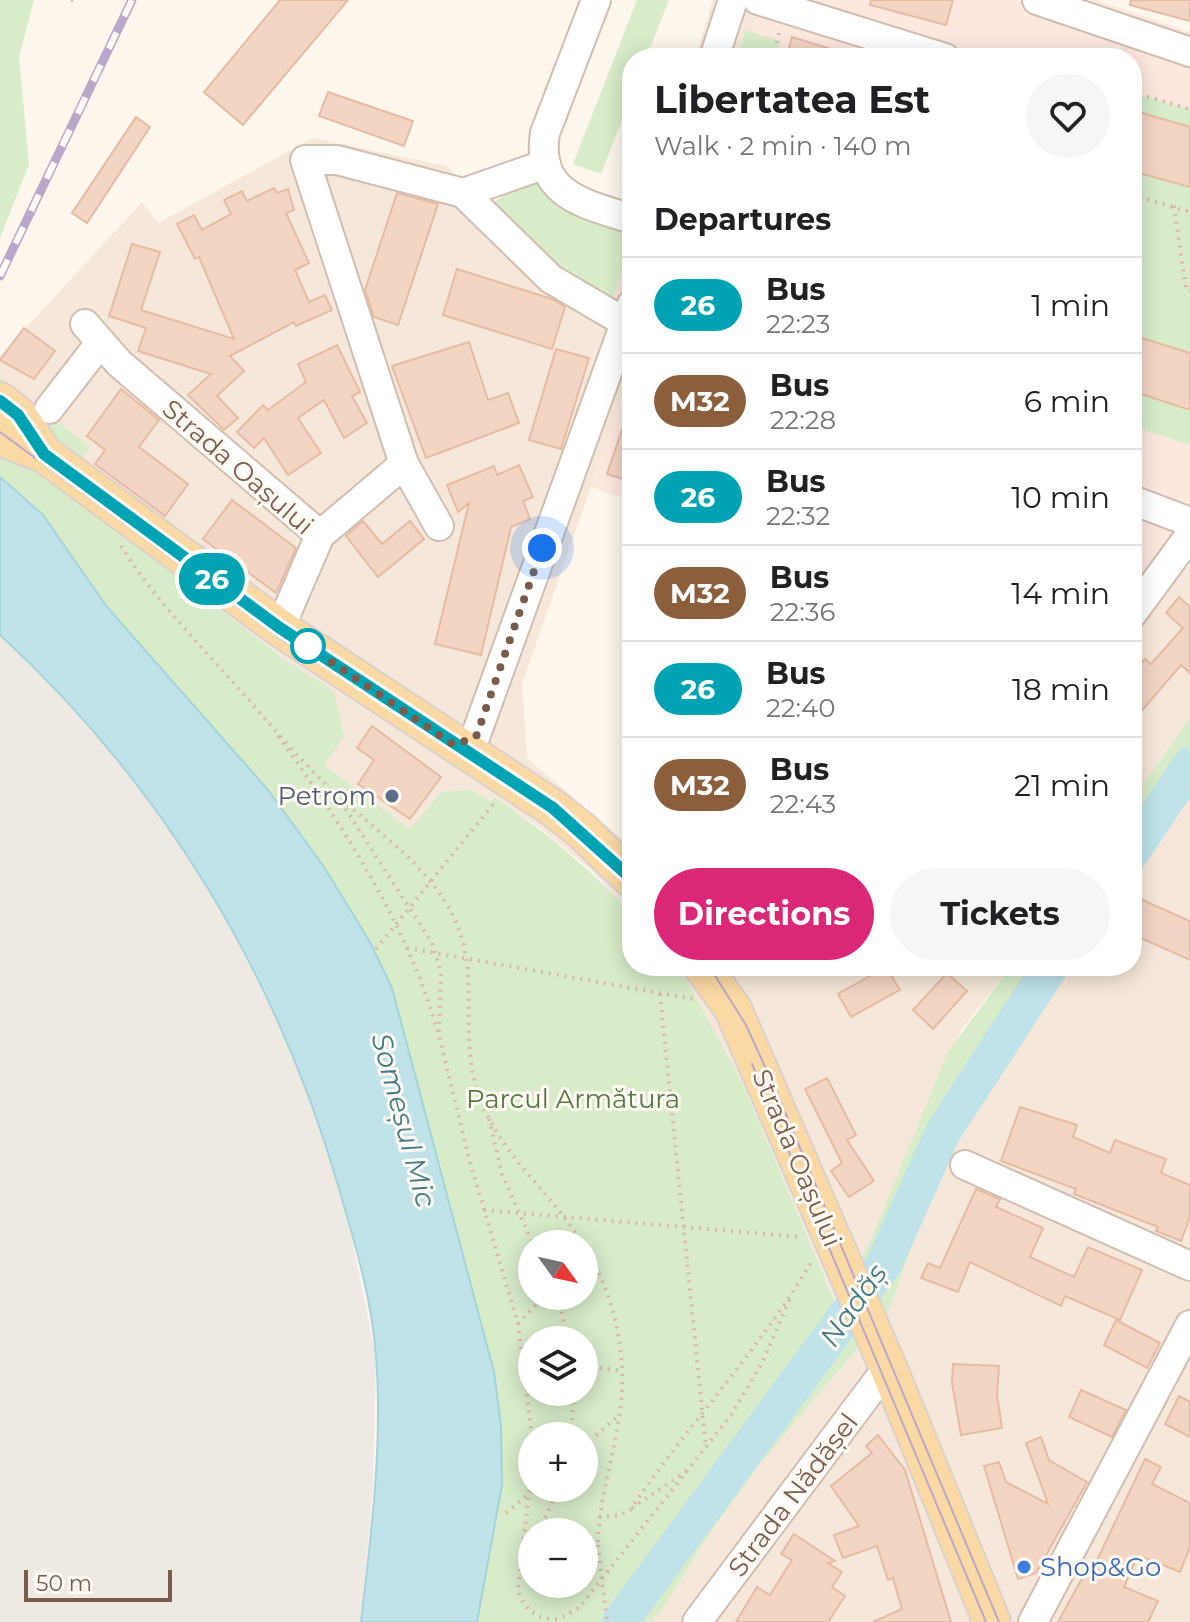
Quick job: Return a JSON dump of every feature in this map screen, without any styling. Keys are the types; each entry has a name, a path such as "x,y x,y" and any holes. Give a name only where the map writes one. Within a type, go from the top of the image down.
{"main road":[{"path":"0,401 18,415 44,454"},
{"path":"0,437 44,454 280,628 471,750 580,829 622,869"},
{"name":"Strada Oașului","path":"700,983 733,1009 820,1247 884,1358 992,1622"}],"street":[{"path":"596,0 545,133 546,164 550,178 570,196 622,215"},
{"path":"717,48 733,0"},
{"path":"758,0 912,48"},
{"path":"1037,0 1190,52"},
{"path":"439,526 404,464 305,160 337,160 463,193 551,279 622,322"},
{"path":"463,193 546,164"},
{"path":"471,750 560,496 622,341"},
{"name":"Strada Oașului","path":"49,409 101,344 320,535 280,628"},
{"path":"320,535 404,464"},
{"path":"1142,504 1190,522"},
{"path":"1142,600 1190,535"},
{"path":"965,1165 1190,1266"},
{"path":"1033,1622 1190,1325"},
{"name":"Strada Nădășel","path":"697,1622 884,1358"}],"path":[{"path":"775,48 786,10"},
{"path":"1142,95 1190,109"},
{"path":"1142,198 1190,212"},
{"path":"1174,206 1186,290 1190,291"},
{"path":"113,534 157,597 332,790 430,882 455,920 468,959 470,1055 502,1174 526,1230"},
{"path":"268,721 333,817 406,948 439,1036 484,1210 518,1324"},
{"path":"332,790 411,905 436,954 443,997 439,1036"},
{"path":"376,949 498,799"},
{"path":"406,948 660,994 700,983"},
{"path":"660,994 706,1448"},
{"path":"487,1114 572,1230"},
{"path":"484,1210 683,1228 820,1247 791,1296 630,1510"},
{"path":"598,1276 611,1303 623,1371 620,1414 599,1517 598,1545 607,1622"},
{"path":"598,1580 731,1415 763,1361 791,1296"},
{"path":"518,1324 531,1310"},
{"path":"598,1368 623,1371"},
{"path":"598,1434 620,1414"},
{"path":"599,1517 620,1515 630,1510 691,1468"},
{"path":"506,1513 519,1502"},
{"path":"522,1598 528,1609 550,1620 568,1616 583,1598"}],"shaded area":[{"path":"713,0 764,0 747,48 698,48"},
{"path":"764,0 1096,0 1190,32 1190,526 1142,589 1142,48 747,48"},
{"path":"313,138 446,166 561,270 612,301 622,270 622,398 522,684 527,758 622,839 622,903 590,869 539,827 494,798 410,829 323,764 334,691 281,657 61,487 90,447 0,377 0,356 142,202 158,223"},
{"path":"622,397 622,498 590,487"},
{"path":"1190,526 1190,718 1142,786 1142,589"},
{"path":"0,635 62,696 118,760 191,858 261,980 319,1121 347,1217 376,1356 373,1487 361,1622 0,1622"},
{"path":"1190,784 1190,1622 650,1622 662,1609 707,1537 760,1464 888,1312 958,1120 1059,976 1142,976 1142,856"},
{"path":"682,976 1003,976 961,1030 869,1244 837,1305 742,1082"}],"green space":[{"path":"0,0 34,0 19,57 29,164 0,238"},
{"path":"637,0 669,0 650,48 622,48 622,120 601,174 573,164"},
{"path":"746,30 781,41 779,48 740,48"},
{"path":"1142,95 1190,109 1190,445 1142,429"},
{"path":"535,173 622,220 622,270 612,302 561,270 489,206"},
{"name":"Parcul Armătura","path":"0,377 90,447 62,487 281,657 334,691 344,737 324,765 410,829 441,792 469,790 491,801 494,797 567,852 622,903 622,976 685,978 742,1082 836,1304 869,1244 948,1052 1004,976 1059,976 958,1120 888,1312 760,1464 707,1537 662,1610 650,1622 477,1622 502,1485 501,1426 494,1372 392,988 370,942 324,867 107,607 43,515 0,477"},
{"path":"1190,718 1190,784 1142,856 1142,786"}],"water":[{"name":"Someșul Mic","path":"0,477 43,515 107,607 269,791 324,867 370,942 392,988 494,1372 501,1426 502,1485 477,1622 361,1622 375,1489 378,1389 374,1335 366,1291 338,1185 282,1031 247,957 207,887 162,819 113,754 59,693 0,635"}],"building":[{"path":"280,0 348,0 243,125 204,92"},
{"path":"871,0 953,0 946,25 870,5"},
{"path":"1131,0 1190,0 1190,21 1130,5"},
{"path":"792,37 828,48 789,48"},
{"path":"328,92 413,121 404,146 319,116"},
{"path":"1142,113 1190,127 1190,187 1142,174"},
{"path":"136,117 150,127 87,223 72,213"},
{"path":"274,188 277,193 288,189 294,210 286,213 309,263 295,270 309,302 325,295 332,310 296,326 294,322 230,356 244,371 217,396 238,418 224,430 188,395 211,374 138,351 146,328 109,316 132,244 160,252 141,310 234,339 199,257 195,259 177,224 194,215 202,230 231,214 224,200 242,191 247,201"},
{"path":"397,193 438,204 398,325 374,317 365,290"},
{"path":"457,269 552,299 565,307 552,349 443,315"},
{"path":"24,328 55,351 34,379 0,360"},
{"path":"1142,338 1190,353 1190,410 1142,394"},
{"path":"469,342 488,400 508,393 519,423 426,458 392,366"},
{"path":"337,345 360,392 352,396 367,423 344,438 324,400 298,418 321,453 288,475 264,438 254,448 237,432 263,405 268,410 306,382 298,364"},
{"path":"556,349 589,358 561,449 529,440"},
{"path":"121,389 159,420 139,447 188,484 165,516 95,464 105,450 87,436"},
{"path":"622,430 622,479 607,474"},
{"path":"519,465 533,497 523,501 530,519 511,527 481,655 435,644 469,503 458,512 447,485 494,466 497,475"},
{"path":"232,500 296,548 276,593 203,539"},
{"path":"363,521 382,544 410,521 424,539 378,577 346,536"},
{"path":"1179,597 1190,607 1190,673 1181,665 1142,710 1142,663 1145,659 1151,664 1183,628 1166,613"},
{"path":"372,726 441,777 410,819 358,784 374,760 357,748"},
{"path":"1142,900 1190,921 1190,960 1142,938"},
{"path":"870,976 891,976 900,990 851,1017 838,994"},
{"path":"944,976 950,976 967,991 933,1029 913,1010"},
{"path":"827,1078 856,1135 847,1140 874,1181 849,1197 831,1171 842,1163 805,1089"},
{"path":"1020,1107 1077,1125 1073,1137 1110,1153 1115,1140 1166,1159 1161,1173 1190,1185 1190,1217 1181,1241 1156,1231 1158,1227 1074,1194 1076,1189 1001,1161"},
{"path":"976,1189 1000,1199 996,1207 1043,1228 1030,1257 1074,1277 1088,1247 1142,1270 1120,1320 1065,1296 1061,1306 970,1262 958,1292 921,1278 928,1263 940,1268"},
{"path":"1116,1320 1160,1343 1147,1368 1104,1345"},
{"path":"953,1364 999,1366 997,1395 1002,1428 961,1435 952,1383"},
{"path":"1081,1390 1126,1410 1112,1437 1069,1417"},
{"path":"1179,1396 1190,1402 1190,1437 1165,1424"},
{"path":"878,1435 905,1470 951,1622 873,1622 902,1609 893,1578 888,1580 877,1546 843,1558 834,1535 859,1526 831,1486 872,1453 866,1446"},
{"path":"1041,1437 1049,1460 1087,1482 1036,1573 1018,1579 984,1466 999,1462 1006,1482 1048,1504 1026,1443"},
{"path":"1145,1459 1161,1467 1152,1484 1190,1503 1190,1547 1180,1572 1138,1555 1124,1587 1158,1601 1148,1622 1058,1622 1086,1571 1091,1573"},
{"path":"794,1534 835,1561 828,1563 842,1572 832,1587 845,1596 828,1622 736,1622 757,1587 770,1595 792,1560 781,1554"}],"waterway":[{"name":"Nadăș","path":"1142,837 1190,765"},
{"name":"Nadăș","path":"620,1622 884,1264 943,1132 1044,976"}],"tram line":[{"path":"0,409 50,452 232,588 561,810 622,865"},
{"path":"0,432 281,639 445,744"},
{"path":"715,976 746,1025 777,1093 999,1622"},
{"path":"752,1064 986,1622"}],"railway":[{"path":"0,276 132,0"}],"bus line":[{"name":"26","path":"0,401 18,415 44,454 280,628 553,808 622,868"}],"place":[{"name":"Petrom","path":"392,796"},
{"name":"Shop&Go","path":"1024,1567"}],"route":[{"path":"308,646 454,745 463,743 476,737 542,548"}]}
